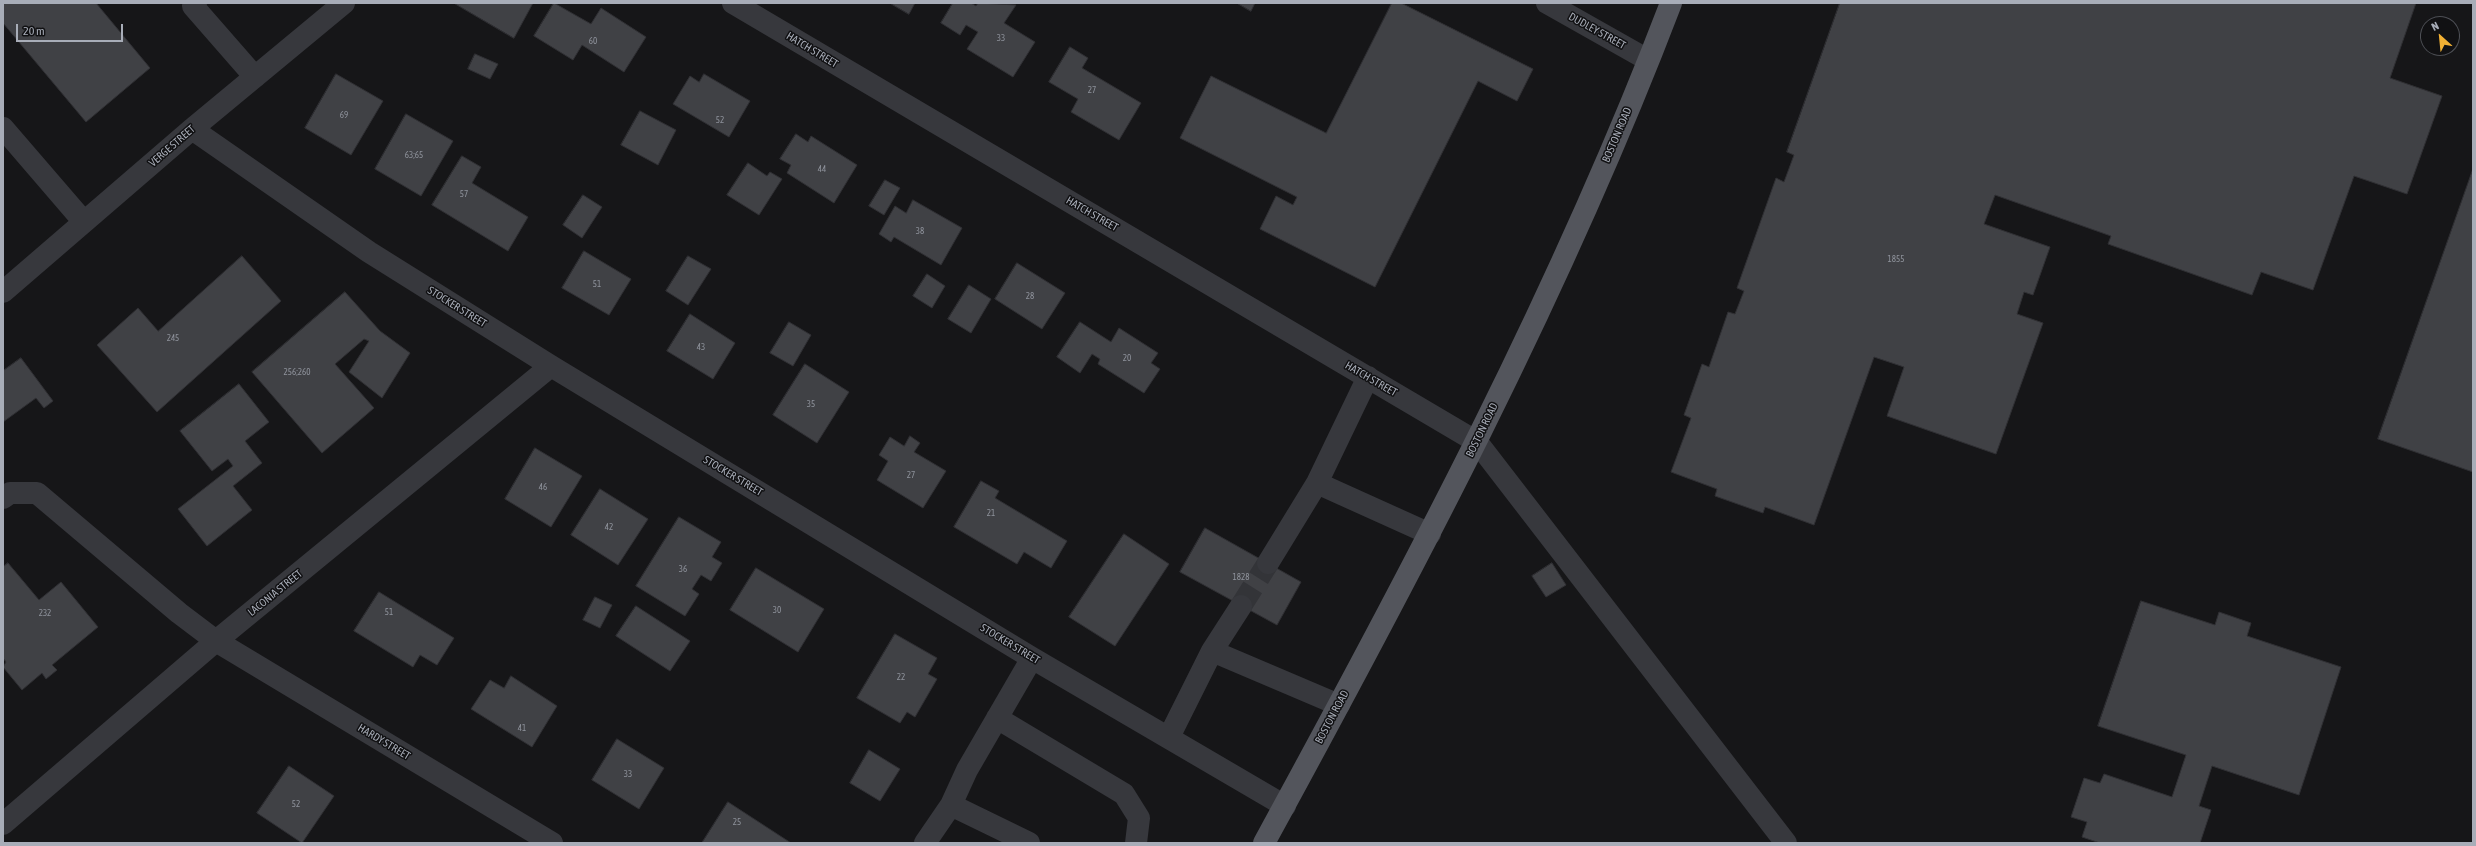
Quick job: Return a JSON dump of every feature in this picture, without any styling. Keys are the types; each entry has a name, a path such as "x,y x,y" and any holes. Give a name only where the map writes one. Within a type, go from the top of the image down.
{"main road":[{"name":"BOSTON ROAD","path":"1264,843 1430,534 1476,442 1568,247 1671,3"}],"street":[{"name":"VERGE STREET","path":"3,292 192,129 344,3"},
{"name":"HATCH STREET","path":"733,3 1450,425 1476,442 1786,843"},
{"name":"DUDLEY STREET","path":"1546,3 1648,60"},
{"path":"193,4 255,77"},
{"path":"3,128 84,222"},
{"name":"STOCKER STREET","path":"192,129 369,252 550,366 1032,658 1284,806"},
{"name":"LACONIA STREET","path":"3,824 216,641 550,366"},
{"path":"1268,563 1316,482 1368,377"},
{"path":"1316,482 1430,534"},
{"name":"HARDY STREET","path":"3,498 10,493 37,493 179,614 216,641 552,843"},
{"path":"1169,738 1212,651 1241,606"},
{"path":"1212,651 1339,705"},
{"path":"925,843 951,805 967,770 1032,658"},
{"path":"997,718 1124,794 1139,818 1136,843"},
{"path":"951,805 1029,843"}],"building":[{"path":"3,3 96,3 150,68 86,122 3,23"},
{"path":"454,3 533,3 514,38"},
{"path":"554,3 591,24 601,8 646,37 624,72 582,45 573,60 534,36"},
{"path":"890,3 915,3 909,14"},
{"path":"953,3 971,3 976,6 978,3 1016,5 1004,23 1035,42 1013,77 967,49 978,32 966,25 960,35 941,23"},
{"path":"1237,3 1255,3 1251,11"},
{"path":"1392,3 1401,3 1533,69 1517,101 1478,81 1375,287 1260,229 1276,196 1293,205 1297,197 1180,138 1211,76 1326,133"},
{"path":"1840,3 2416,3 2390,78 2442,96 2407,194 2354,176 2313,290 2261,272 2252,295 2108,244 2111,236 1995,195 1984,224 2050,247 2033,295 2024,292 2017,314 2043,323 1996,454 1887,416 1904,367 1874,357 1814,525 1765,507 1763,513 1715,496 1717,489 1671,472 1691,418 1684,415 1702,364 1709,367 1728,312 1735,314 1744,291 1737,288 1776,178 1784,182 1794,155 1787,152"},
{"path":"1070,47 1088,58 1082,68 1141,103 1119,140 1071,112 1078,99 1049,82"},
{"path":"475,54 498,64 490,79 468,69"},
{"path":"336,74 383,101 351,155 305,128"},
{"path":"704,74 750,101 729,137 673,104 690,76 699,82"},
{"path":"640,111 676,130 658,165 621,145"},
{"path":"406,114 453,141 421,196 375,169"},
{"path":"796,134 808,142 811,136 857,165 834,203 787,173 791,165 780,159"},
{"path":"462,156 481,167 472,183 528,217 508,251 432,205"},
{"path":"748,163 767,176 770,172 782,179 759,215 727,195"},
{"path":"2473,169 2473,472 2378,439"},
{"path":"885,180 900,188 884,215 869,206"},
{"path":"583,195 602,207 582,238 563,225"},
{"path":"913,200 962,228 941,265 894,237 891,242 879,234 895,206 906,213"},
{"path":"584,251 631,279 609,315 562,288"},
{"path":"242,256 281,301 157,412 97,345 138,308 158,331"},
{"path":"688,256 711,269 688,305 666,291"},
{"path":"1017,263 1065,293 1042,329 995,299"},
{"path":"927,274 945,286 932,308 913,296"},
{"path":"969,285 991,299 971,333 948,319"},
{"path":"345,292 380,331 410,353 382,398 349,372 369,341 364,339 335,364 374,408 322,453 252,372"},
{"path":"690,314 735,343 713,379 667,351"},
{"path":"789,322 811,335 793,366 770,353"},
{"path":"1080,322 1111,342 1119,328 1158,353 1151,363 1160,369 1144,393 1098,364 1100,359 1092,354 1080,373 1057,357"},
{"path":"21,358 53,401 44,408 36,398 3,422 3,371"},
{"path":"805,364 849,392 817,443 773,415"},
{"path":"239,384 269,422 245,441 262,463 233,486 252,510 207,546 178,509 233,466 228,459 212,471 180,431"},
{"path":"910,436 920,443 914,452 946,471 923,508 877,480 888,461 879,455 890,437 904,446"},
{"path":"535,448 582,476 551,527 505,499"},
{"path":"981,481 999,491 995,498 1067,541 1051,568 1024,552 1017,564 954,527"},
{"path":"600,489 648,519 618,565 571,535"},
{"path":"679,517 721,542 712,557 722,563 711,581 701,575 692,589 699,594 685,616 636,586"},
{"path":"1205,528 1301,582 1277,625 1180,572"},
{"path":"1124,534 1169,564 1115,646 1069,617"},
{"path":"8,563 39,600 61,582 98,627 52,665 57,670 46,679 42,673 22,690 3,667 6,662 3,658 3,567"},
{"path":"1552,563 1566,585 1546,597 1532,576"},
{"path":"756,568 824,609 798,652 730,610"},
{"path":"379,592 454,638 437,665 420,655 413,667 354,631"},
{"path":"595,597 612,605 600,628 583,620"},
{"path":"2141,601 2215,625 2219,612 2251,623 2247,636 2341,667 2299,795 2212,766 2199,806 2211,810 2200,843 2100,843 2082,837 2087,822 2071,817 2084,778 2100,783 2104,774 2172,797 2186,755 2098,726"},
{"path":"636,606 690,641 670,671 616,636"},
{"path":"895,634 937,658 928,674 937,679 915,717 907,712 900,723 857,698"},
{"path":"511,676 557,706 532,747 471,709 490,680 504,688"},
{"path":"617,739 664,768 639,809 592,780"},
{"path":"869,750 900,769 880,801 850,783"},
{"path":"289,766 334,796 302,843 257,813"},
{"path":"728,802 791,843 702,843"}],"tunnel":[{"path":"1241,606 1268,563"}]}
